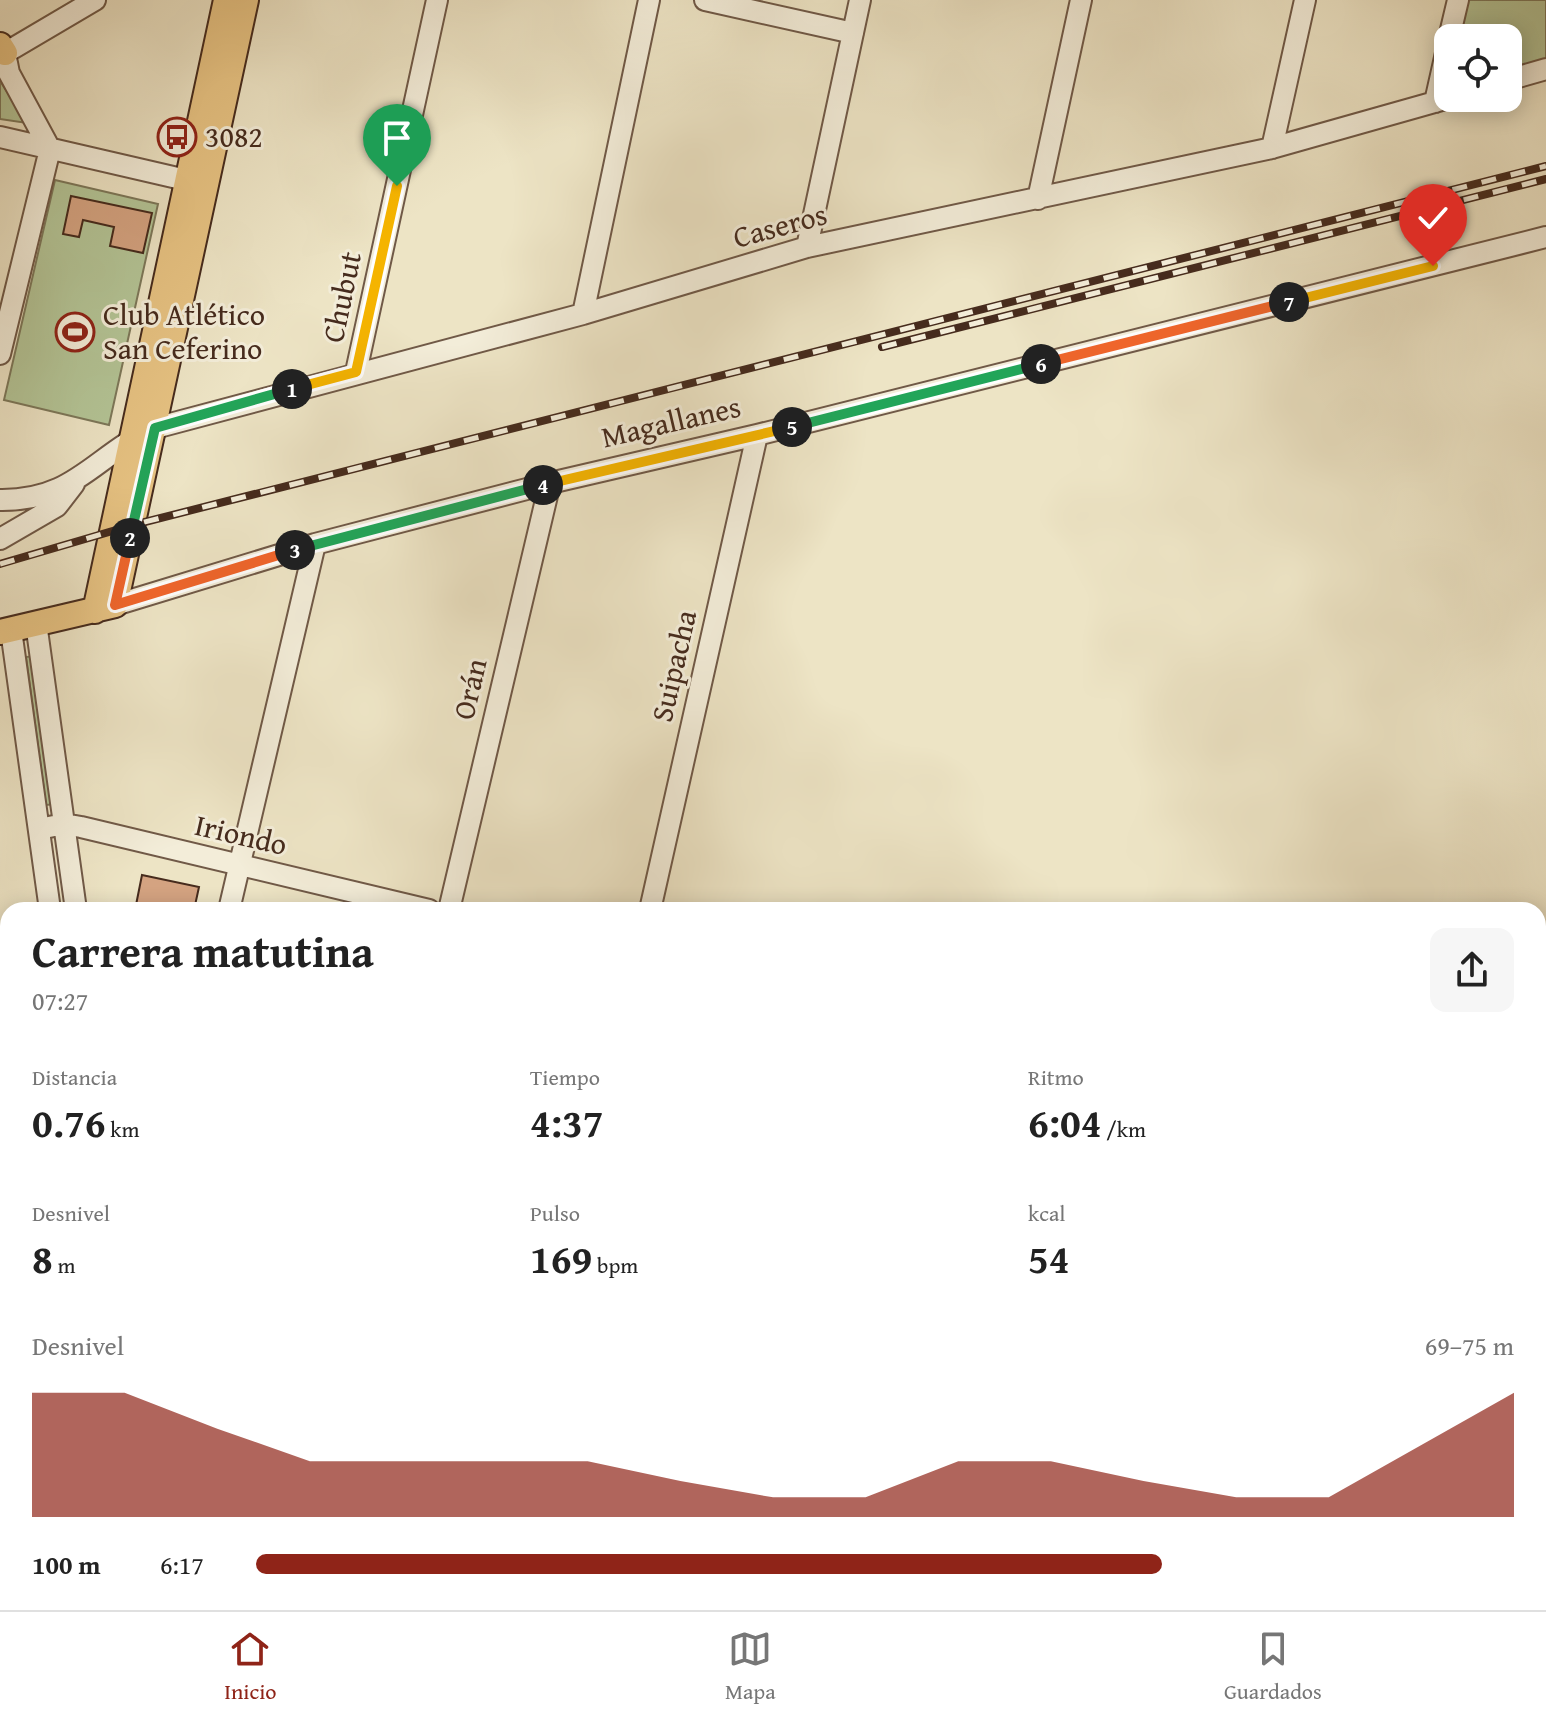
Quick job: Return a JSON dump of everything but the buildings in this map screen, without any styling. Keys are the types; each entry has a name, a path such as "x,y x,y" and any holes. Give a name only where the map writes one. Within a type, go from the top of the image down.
{"main road":[{"path":"105,608 155,428 226,0"},
{"path":"105,608 132,438 246,0"},
{"name":"Magallanes","path":"5,631 105,608"}],"street":[{"path":"0,354 50,149 3,59 95,0"},
{"name":"Chubut","path":"356,372 437,0"},
{"path":"583,314 649,0"},
{"path":"705,0 853,33"},
{"path":"807,247 860,0"},
{"path":"1038,199 1081,0"},
{"path":"1272,148 1305,0"},
{"path":"1452,24 1458,0"},
{"path":"1522,76 1546,69"},
{"name":"Caseros","path":"74,484 132,438 155,428 583,314 807,247 1272,148 1434,102"},
{"path":"0,137 197,183"},
{"name":"Magallanes","path":"105,608 315,544 550,483 757,435 1546,237"},
{"name":"Suipacha","path":"652,902 757,435"},
{"name":"Orán","path":"451,902 550,483"},
{"path":"0,500 24,500 74,484"},
{"path":"0,539 57,506 74,484"},
{"path":"231,902 315,544"},
{"path":"36,623 75,902"},
{"path":"5,631 49,902"},
{"name":"Iriondo","path":"39,829 64,824 395,902"}],"green space":[{"path":"1466,0 1546,0 1546,61 1522,68 1522,24 1461,24"},
{"path":"0,81 27,123 0,119"},
{"name":"Club Atlético San Ceferino","path":"55,180 158,204 109,425 4,400"},
{"path":"34,656 55,804 46,805 26,657"}],"railway":[{"path":"0,564 133,525 1546,166"},
{"path":"882,347 1546,179"}],"place":[{"name":"3082","path":"177,137"},
{"name":"Club Atlético San Ceferino","path":"75,332"}],"route":[{"path":"397,186 356,372 155,428 115,605 315,544 550,483 757,435 1433,266"}]}
